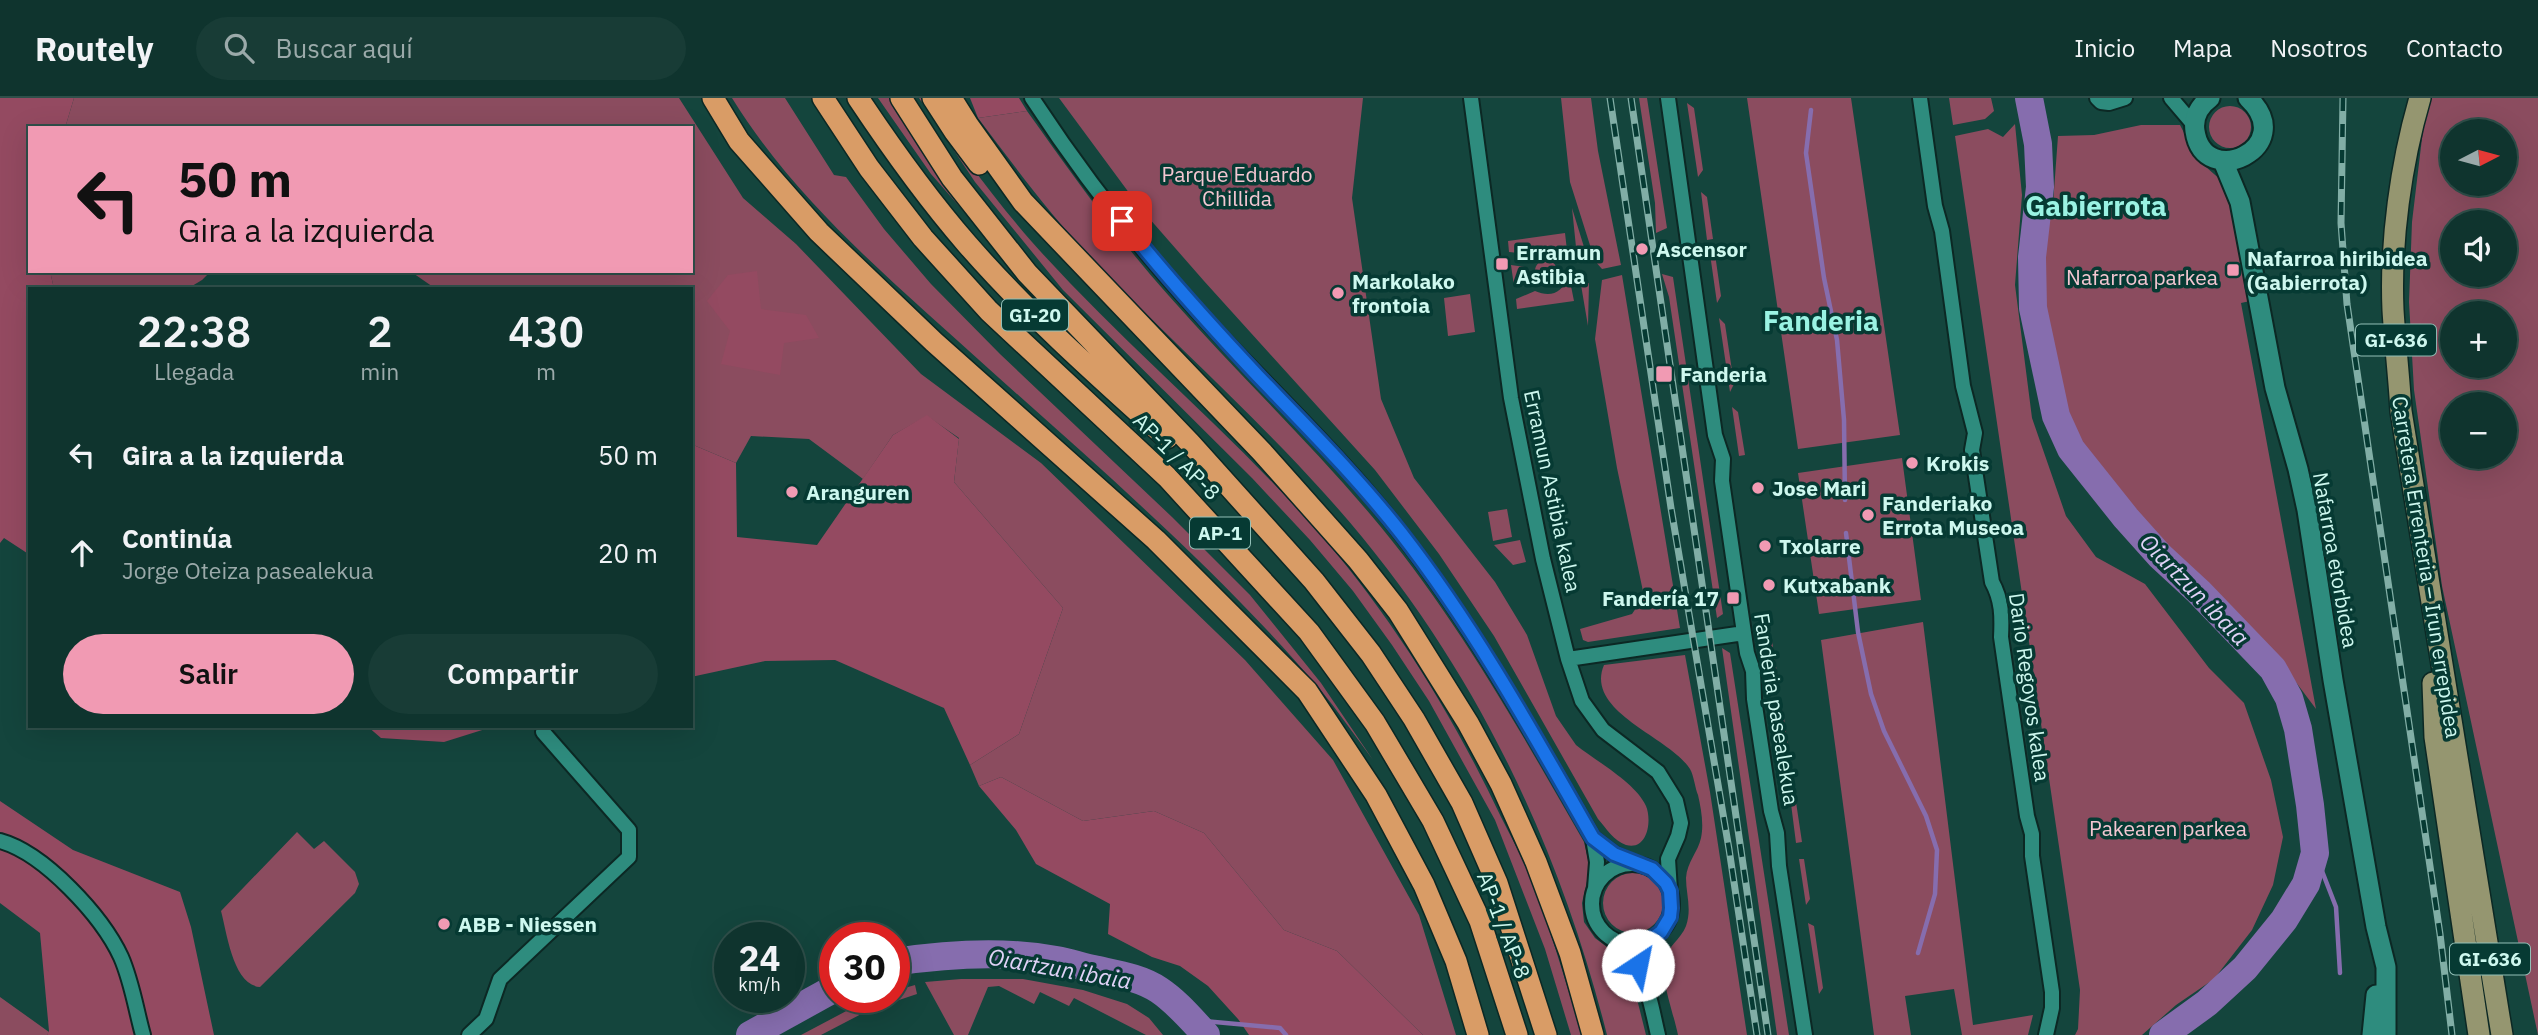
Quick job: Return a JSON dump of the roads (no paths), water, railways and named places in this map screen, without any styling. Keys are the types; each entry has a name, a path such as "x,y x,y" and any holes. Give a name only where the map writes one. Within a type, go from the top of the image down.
{"highway":[{"path":"713,98 739,141 819,232 933,341 1156,540 1307,691 1376,795 1424,885 1456,961 1478,1035"},
{"name":"AP-1 / AP-8","path":"823,98 869,169 923,238 989,311 1167,478 1309,632 1375,723 1433,821 1480,921 1517,1035"},
{"name":"GI-20","path":"858,98 926,195 1001,281 1098,376 1243,503"},
{"name":"AP-1 / AP-8","path":"901,98 951,178 1027,273 1190,443 1314,581 1371,654 1414,719 1462,803 1497,883 1546,1035"},
{"path":"933,98 1014,210 1096,296 1262,452"},
{"path":"951,98 1023,202 1262,452 1366,570 1433,665 1501,784 1536,862 1570,953 1593,1035"}],"main road":[{"name":"Nafarroa etorbidea","path":"2240,202 2241,177 2246,156 2255,149 2261,139 2263,127 2262,116 2248,98"},
{"name":"Carretera Errenteria – Irun errepidea","path":"2420,98 2411,129 2396,228 2393,307 2401,411 2502,1035"},
{"path":"2194,125 2197,113 2207,100"},
{"name":"Nafarroa etorbidea","path":"2194,125 2196,138 2202,149 2223,161 2240,202 2275,388 2307,510 2376,927 2386,967 2386,1035"},
{"path":"2223,161 2246,156"},
{"path":"2428,583 2435,737 2479,1035"},
{"name":"Nafarroa etorbidea","path":"2372,1035 2376,998 2376,927"}],"street":[{"path":"1032,98 1108,204 1148,254 1349,471 1413,549 1466,622 1593,838 1598,862 1592,897 1593,915 1603,932 1618,942 1643,974 1658,1035"},
{"name":"Erramun Astibia kalea","path":"1471,98 1513,410 1543,559 1568,659 1582,701 1592,716 1616,742 1650,764 1671,790 1681,823 1671,848 1667,870 1670,891"},
{"name":"Fanderia pasealekua","path":"1668,98 1715,435 1723,459 1722,481 1747,653 1753,671 1754,699 1777,833 1777,853 1805,1035"},
{"name":"Dario Regoyos kalea","path":"1920,98 1942,231 1963,386 1974,425 1972,450 1992,582 1999,594 2001,637 2027,816 2032,834 2032,856 2052,992 2052,1008 2046,1035"},
{"path":"2097,98 2101,102 2109,103 2125,98"},
{"path":"2174,101 2191,106 2207,100"},
{"path":"2174,101 2194,125"},
{"path":"1568,659 1744,633"},
{"path":"469,1035 486,1018 500,979 629,857 629,830 543,732"},
{"path":"1593,838 1614,854 1660,875 1670,891 1670,917 1661,932 1637,944 1618,942"},
{"path":"0,841 16,845 43,863 91,912 112,938 129,980 143,1035"},
{"path":"1595,888 1607,872 1616,867 1639,865 1671,848"},
{"path":"1643,974 1654,937"}],"waterway":[{"name":"Oiartzun ibaia","path":"2029,98 2038,144 2040,187 2032,257 2033,308 2056,416 2071,449 2126,518 2160,556 2199,592 2273,669 2289,698 2298,729 2310,805 2315,853 2306,884 2284,920 2245,968 2207,1003 2163,1035"},
{"path":"1811,110 1806,153 1824,278 1837,340 1844,420 1845,500"},
{"path":"1846,533 1858,632 1871,694 1884,731 1926,816 1937,850 1935,894 1918,953"},
{"path":"2315,853 2336,907 2340,973"},
{"name":"Oiartzun ibaia","path":"910,960 955,955 1016,955 1065,962 1127,977 1144,982 1166,995 1206,1035"},
{"name":"Oiartzun ibaia","path":"750,1035 819,997"},
{"path":"1193,1020 1280,1028 1286,1035"}],"railway":[{"path":"1610,98 1671,508 1729,849 1757,1035"},
{"path":"1631,98 1768,1035"},
{"path":"2343,98 2341,223 2347,304 2440,934 2452,1035"}],"place":[{"name":"Ascensor","path":"1642,249"},
{"name":"Erramun Astibia","path":"1502,264"},
{"name":"Nafarroa hiribidea (Gabierrota)","path":"2233,270"},
{"name":"Markolako frontoia","path":"1338,293"},
{"name":"Fanderia","path":"1664,374"},
{"name":"Krokis","path":"1912,463"},
{"name":"Jose Mari","path":"1758,488"},
{"name":"Aranguren","path":"792,492"},
{"name":"Fanderiako Errota Museoa","path":"1868,515"},
{"name":"Txolarre","path":"1765,546"},
{"name":"Kutxabank","path":"1769,585"},
{"name":"Fandería 17","path":"1733,598"},
{"name":"ABB - Niessen","path":"444,924"}],"district":[{"name":"Gabierrota","path":"2096,205"},
{"name":"Fanderia","path":"1821,320"}],"park label":[{"name":"Parque Eduardo Chillida","path":"1237,186"},
{"name":"Nafarroa parkea","path":"2142,277"},
{"name":"Pakearen parkea","path":"2168,828"}]}
